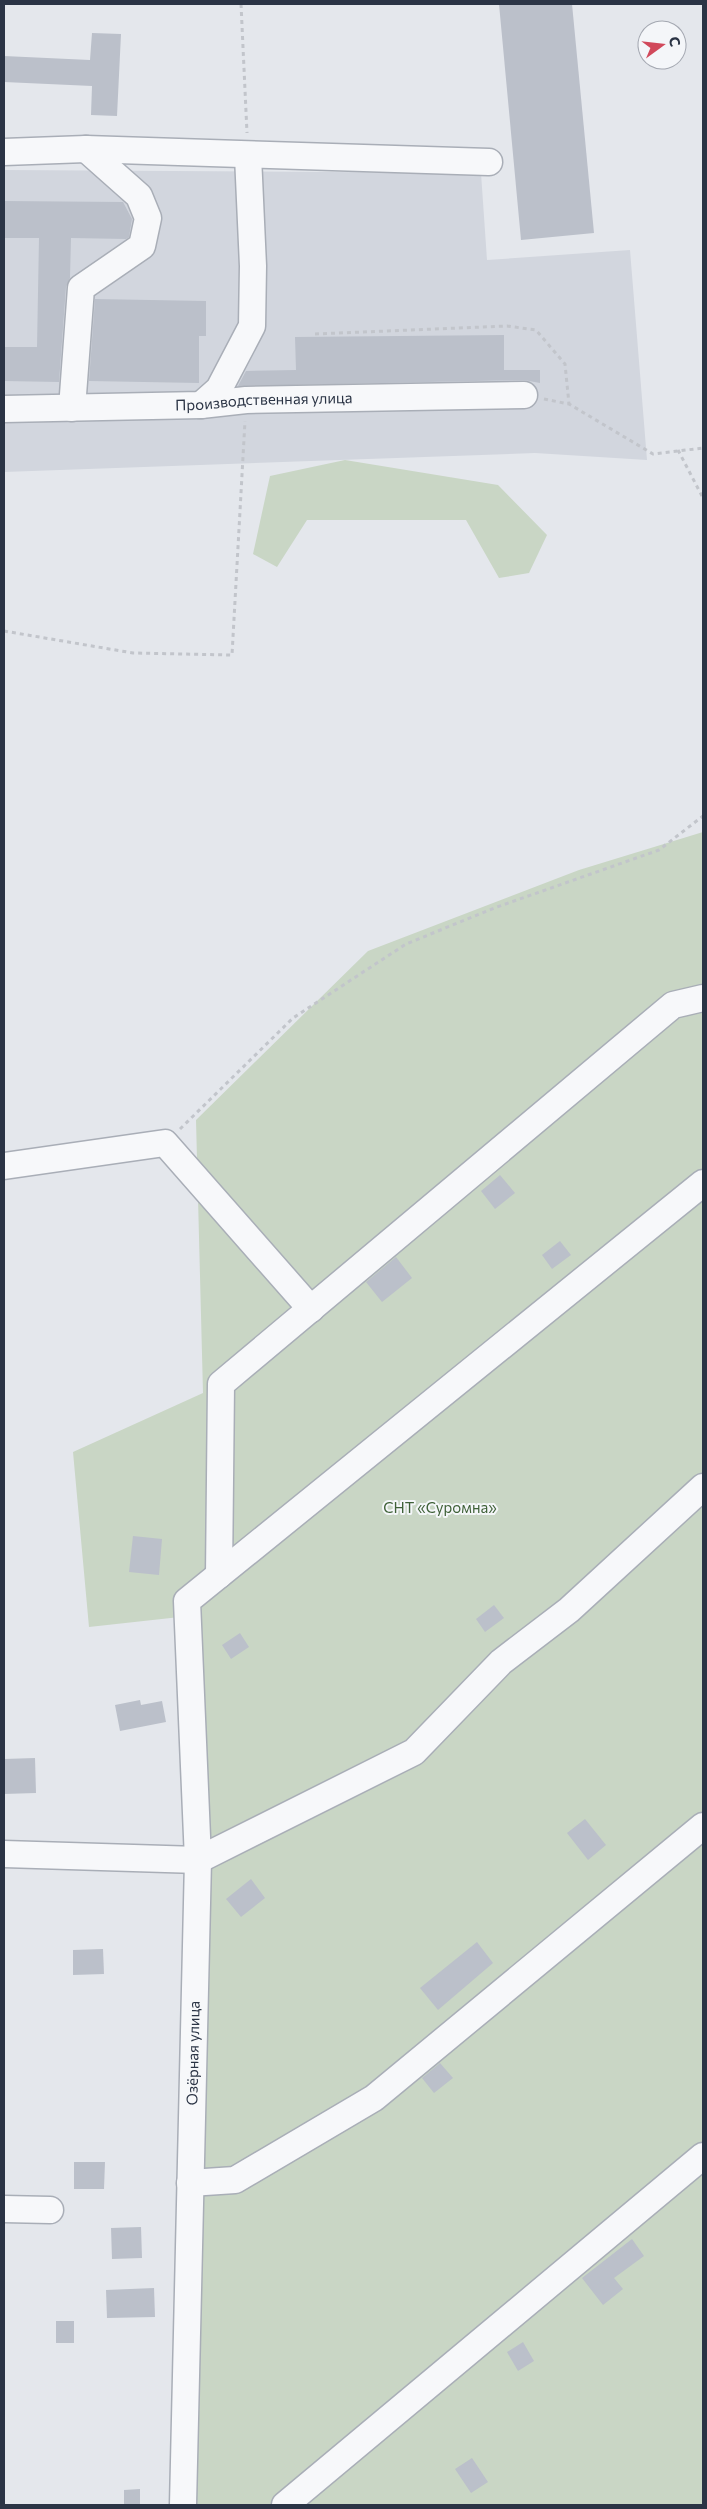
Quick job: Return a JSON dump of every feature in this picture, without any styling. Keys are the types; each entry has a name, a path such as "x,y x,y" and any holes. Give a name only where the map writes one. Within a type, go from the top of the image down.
{"street":[{"path":"72,408 81,288 142,246 148,218 139,196 86,149"},
{"path":"4,152 86,149 248,156 488,162"},
{"path":"201,405 219,389 252,326 253,266 248,156"},
{"name":"Производственная улица","path":"4,409 201,405 246,400 524,395"},
{"path":"219,1575 221,1384 673,1005 703,998"},
{"path":"4,1166 165,1143 311,1309"},
{"path":"219,1575 703,1182"},
{"path":"4,1854 198,1860 414,1752 501,1662 569,1610 703,1487"},
{"name":"Озёрная улица","path":"183,2505 198,1860 187,1601 219,1575"},
{"path":"190,2183 235,2180 374,2098 703,1826"},
{"path":"285,2505 703,2156"},
{"path":"4,2209 50,2210"}],"path":[{"path":"241,4 248,156"},
{"path":"315,334 507,326 536,330 565,364 569,404"},
{"path":"524,395 569,404 653,454 703,448"},
{"path":"4,631 133,653 232,655 246,400"},
{"path":"678,450 703,498"},
{"path":"165,1143 213,1099 293,1018 406,944 497,907 659,850 703,816"}],"shaded area":[{"path":"4,170 481,173 487,260 630,250 647,460 535,453 4,472"}],"green space":[{"path":"345,460 498,485 547,535 529,573 499,578 466,520 307,520 277,567 253,554 270,476"},
{"name":"СНТ «Суромна»","path":"703,832 703,2505 194,2505 198,1615 89,1627 73,1452 203,1393 196,1120 368,951 579,870"}],"building":[{"path":"499,4 572,4 594,233 521,240"},
{"path":"92,33 121,34 117,116 91,115 92,86 4,82 4,56 90,60"},
{"path":"4,201 123,202 132,219 129,237 126,239 71,238 70,278 66,287 59,382 4,381 4,347 37,347 39,238 4,238"},
{"path":"95,299 206,301 206,336 199,336 199,383 89,381"},
{"path":"504,335 504,370 540,370 540,383 524,380 238,386 246,371 296,370 295,337"},
{"path":"500,1175 515,1193 495,1209 481,1191"},
{"path":"560,1241 571,1255 552,1269 542,1255"},
{"path":"396,1257 412,1278 382,1302 366,1282"},
{"path":"133,1536 162,1539 159,1575 129,1572"},
{"path":"494,1605 504,1618 485,1632 476,1619"},
{"path":"240,1633 249,1647 231,1659 222,1645"},
{"path":"140,1700 141,1705 162,1701 166,1722 120,1731 115,1705"},
{"path":"35,1758 36,1793 4,1794 4,1759"},
{"path":"585,1819 606,1845 588,1860 567,1833"},
{"path":"251,1879 265,1898 241,1917 226,1899"},
{"path":"477,1942 493,1963 438,2010 420,1988"},
{"path":"103,1949 104,1974 73,1975 73,1950"},
{"path":"440,2063 453,2078 434,2093 422,2078"},
{"path":"74,2162 105,2162 104,2189 74,2189"},
{"path":"141,2227 142,2258 112,2259 111,2228"},
{"path":"632,2239 644,2256 614,2278 623,2289 603,2305 582,2278"},
{"path":"154,2288 155,2317 107,2318 106,2290"},
{"path":"56,2321 74,2321 74,2343 56,2343"},
{"path":"523,2342 534,2361 518,2371 507,2352"},
{"path":"472,2458 488,2482 471,2493 455,2469"},
{"path":"140,2489 140,2505 124,2505 124,2490"}]}
